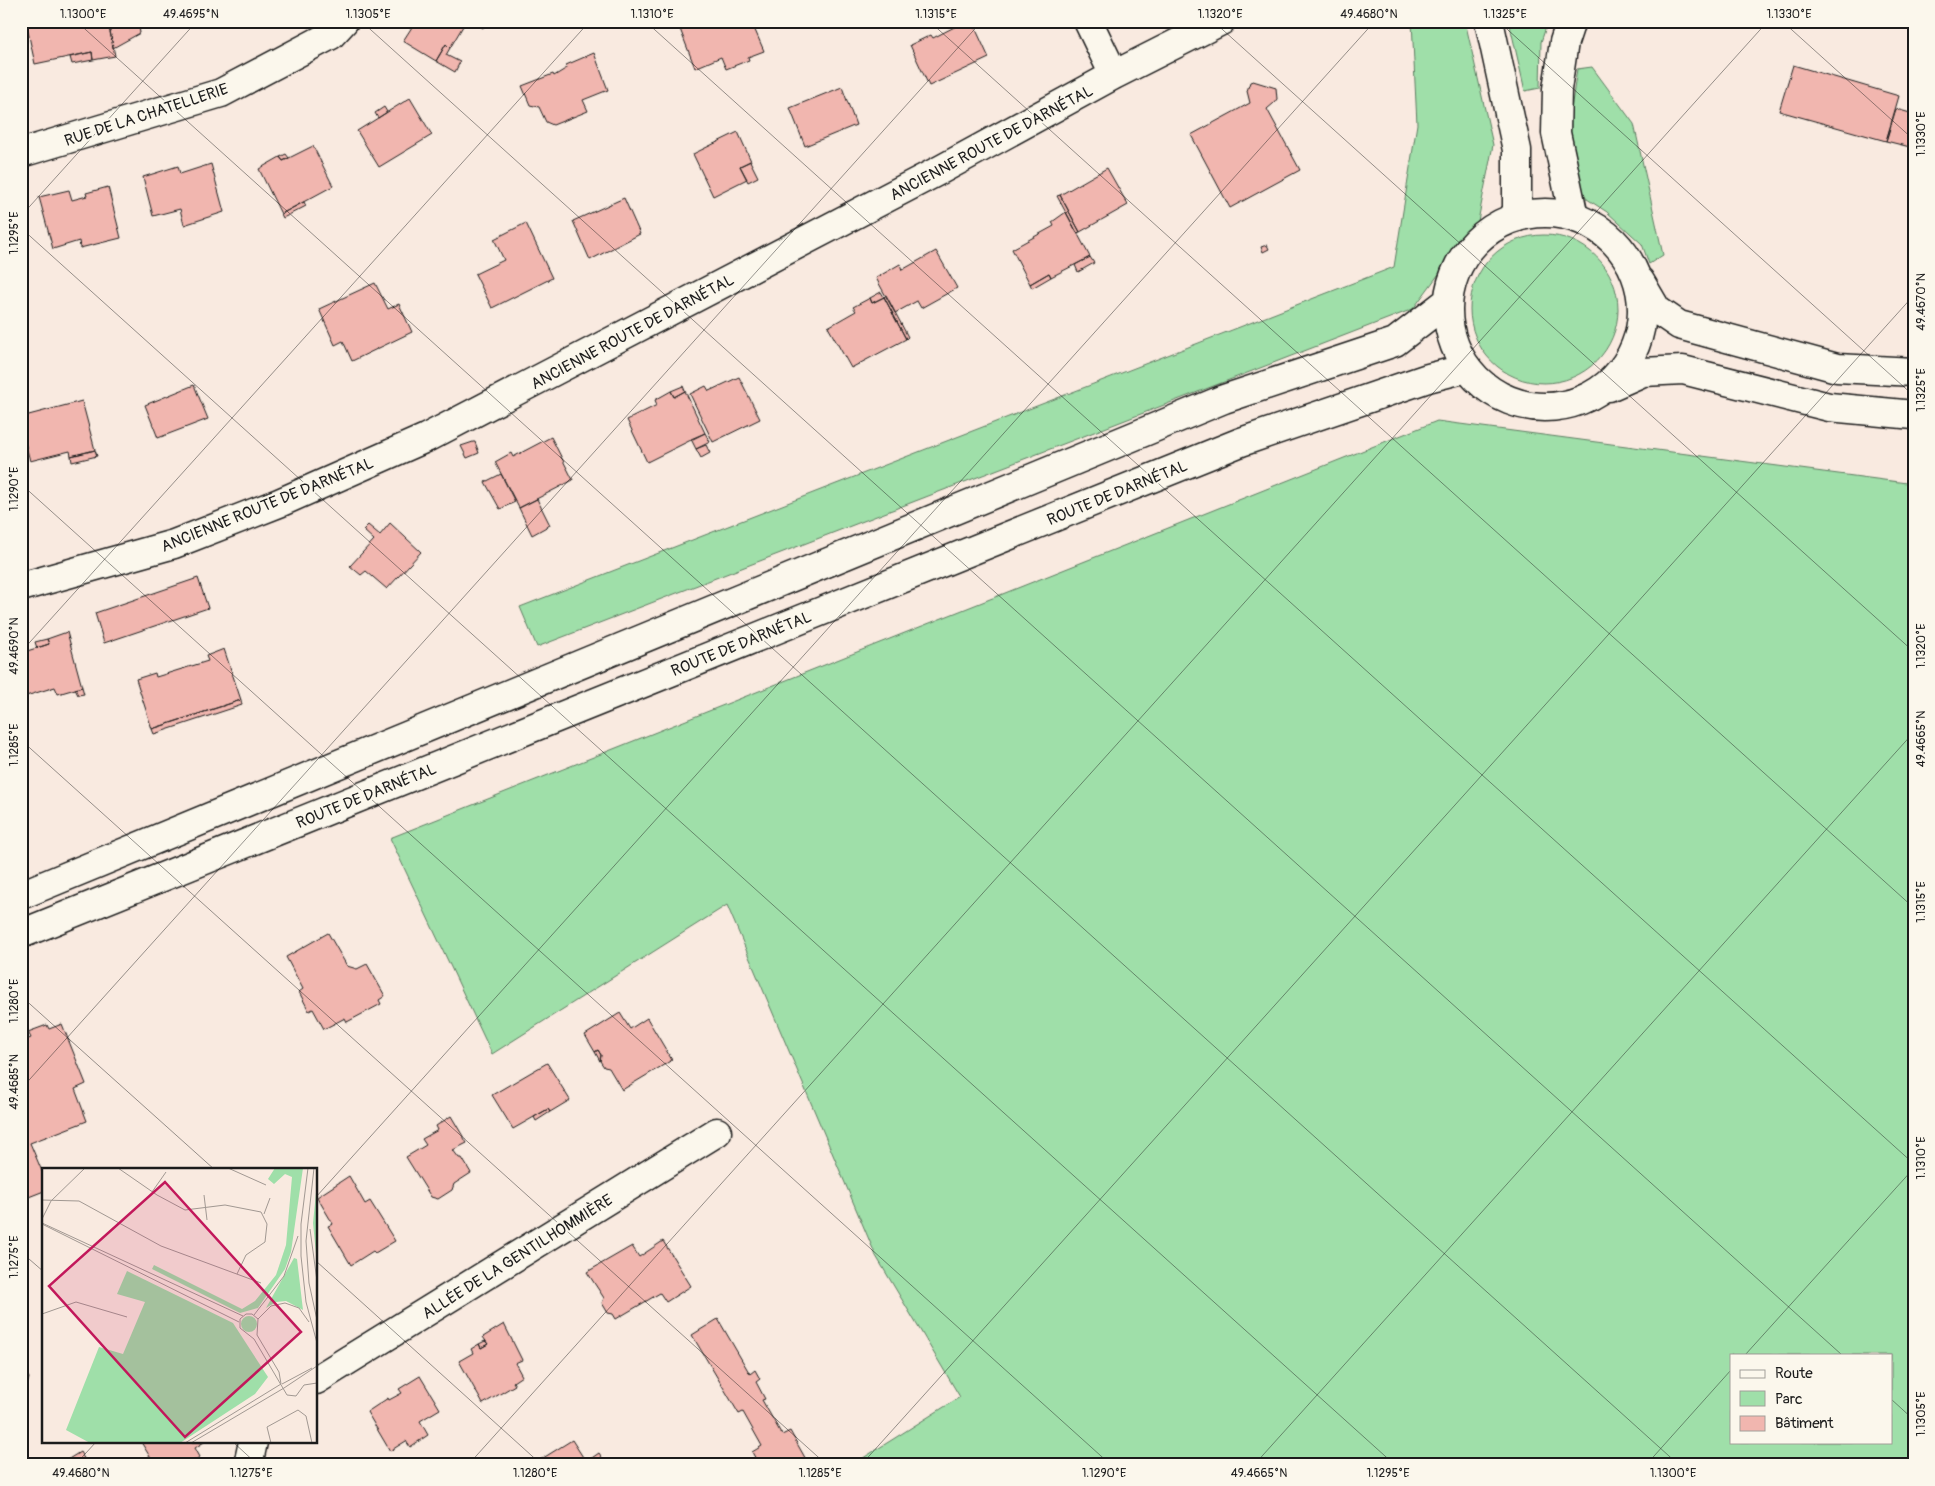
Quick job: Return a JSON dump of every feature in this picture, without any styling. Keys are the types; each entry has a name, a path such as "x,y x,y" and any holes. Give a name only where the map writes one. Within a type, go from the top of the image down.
{"main road":[{"name":"RUE DE LA CHATELLERIE","path":"21,153 221,92 331,35 344,21"},
{"path":"1088,21 1114,75"},
{"name":"ANCIENNE ROUTE DE DARNÉTAL","path":"21,587 174,544 278,503 426,438 942,169 1114,75 1221,21"},
{"path":"1489,21 1517,150 1517,217"},
{"path":"1571,21 1564,42 1557,89 1556,133 1574,217"},
{"path":"1914,372 1837,368 1679,324 1657,310 1620,248 1599,229 1574,217 1545,213 1517,217 1491,229 1470,249 1455,274 1448,301 1449,325 1455,348 1467,368 1488,389 1514,402 1543,408 1573,403 1643,372 1683,370 1829,407 1914,415"},
{"path":"1600,390 1624,367 1639,337 1642,304 1634,271"},
{"path":"21,895 1224,399 1395,342 1448,301"},
{"name":"ROUTE DE DARNÉTAL","path":"21,934 1241,442 1428,378 1467,368"},
{"name":"ALLÉE DE LA GENTILHOMMIÈRE","path":"318,1379 717,1132"},
{"path":"248,1465 253,1444"}],"green space":[{"path":"1412,21 1465,21 1493,145 1478,221 1413,309 537,647 520,607 1394,267 1417,124"},
{"path":"1509,21 1548,21 1541,42 1540,88 1525,91"},
{"path":"1592,67 1634,124 1663,255 1649,264 1642,244 1607,212 1587,199 1576,177 1567,137 1577,69"},
{"path":"1544,235 1572,240 1585,247 1596,257 1606,268 1613,281 1618,309 1613,337 1606,350 1596,361 1585,371 1572,378 1544,383 1516,378 1503,371 1492,361 1482,350 1475,337 1470,309 1475,281 1482,268 1492,257 1503,247 1516,240"},
{"path":"1437,421 1914,484 1914,1465 852,1465 960,1397 876,1256 727,905 492,1054 390,838"}],"building":[{"path":"108,21 138,21 140,33 113,48"},
{"path":"108,21 115,56 93,60 92,52 35,64 26,22"},
{"path":"410,21 466,21 450,48 446,44 436,61 403,41 412,27 408,25"},
{"path":"473,21 487,21 483,28"},
{"path":"699,21 715,21 715,23 719,21 751,21 764,51 748,57 749,60 726,69 721,57 695,68 680,29"},
{"path":"966,21 972,21 989,58 929,86 910,45 931,35 933,38"},
{"path":"446,44 450,48 446,55 460,62 455,72 436,61"},
{"path":"92,52 93,60 72,64 70,57"},
{"path":"594,53 608,90 583,100 588,111 553,125 546,122 539,107 530,105 522,86 553,74 554,76 567,68 566,65"},
{"path":"1793,65 1899,96 1886,141 1779,111"},
{"path":"1253,81 1276,88 1277,99 1267,109 1300,170 1230,208 1191,135 1250,103 1247,91 1250,82"},
{"path":"842,87 856,125 805,146 790,108"},
{"path":"410,98 432,135 379,167 357,131"},
{"path":"384,107 387,112 378,118 375,113"},
{"path":"1896,109 1914,114 1914,148 1886,141"},
{"path":"738,132 751,161 740,166 747,179 713,196 693,154"},
{"path":"313,146 333,186 281,214 259,169 280,157 283,161"},
{"path":"286,154 289,158 283,161 280,157"},
{"path":"750,161 758,177 748,182 740,166"},
{"path":"211,164 224,212 184,225 180,209 153,216 143,177 178,166 180,174"},
{"path":"1107,168 1128,205 1080,232 1060,195"},
{"path":"108,187 121,238 80,248 79,241 53,249 39,197 69,190 72,200 87,196 86,193"},
{"path":"1060,195 1080,232 1077,233 1057,196"},
{"path":"624,198 640,234 590,260 573,221"},
{"path":"304,202 306,206 283,218 281,214"},
{"path":"1066,212 1090,257 1051,277 1049,273 1030,284 1012,249 1054,226 1052,222"},
{"path":"526,223 552,278 492,308 475,274 504,260 494,239"},
{"path":"1267,245 1269,249 1263,252 1261,247"},
{"path":"936,251 957,288 921,308 917,301 895,313 876,278 900,264 902,270"},
{"path":"1090,257 1094,263 1078,272 1075,265"},
{"path":"1049,273 1051,277 1032,288 1030,284"},
{"path":"375,283 388,309 399,304 412,332 352,361 343,341 335,345 319,309"},
{"path":"881,292 884,297 872,303 870,298"},
{"path":"886,295 908,337 906,339 884,297"},
{"path":"884,297 906,339 851,368 828,327 856,311 853,307 870,298 872,303"},
{"path":"739,377 760,419 713,442 690,394 706,386 709,391"},
{"path":"194,385 208,419 158,438 145,405"},
{"path":"683,386 685,391 674,397 671,391"},
{"path":"671,391 674,397 685,391 705,433 647,462 627,420 657,405 655,400"},
{"path":"82,401 95,450 71,456 70,451 30,461 21,427 21,417"},
{"path":"705,433 710,442 696,449 691,439"},
{"path":"551,437 573,480 519,508 495,462 511,453 513,457"},
{"path":"475,442 479,453 467,458 461,446"},
{"path":"706,445 710,453 701,458 696,449"},
{"path":"95,450 97,456 72,462 71,456"},
{"path":"501,474 515,502 500,509 485,482"},
{"path":"537,499 550,525 532,535 519,508"},
{"path":"390,523 421,552 387,589 366,571 361,575 350,566 374,540 363,530 368,525 380,535"},
{"path":"198,578 208,608 104,643 95,613"},
{"path":"67,632 82,687 58,694 55,687 26,696 21,680 21,653 49,644 47,639"},
{"path":"47,639 49,644 37,648 35,642"},
{"path":"224,649 241,700 152,729 136,679 155,673 156,677 208,661 206,656"},
{"path":"82,687 84,694 78,695 75,689"},
{"path":"241,700 242,705 154,734 152,729"},
{"path":"328,933 347,966 357,969 367,964 385,996 379,1000 381,1004 347,1022 345,1018 324,1029 313,1009 309,1011 299,992 303,989 286,957"},
{"path":"620,1013 630,1029 647,1018 672,1060 622,1090 609,1068 604,1067 600,1061 601,1055 598,1050 595,1052 585,1035"},
{"path":"62,1024 86,1084 75,1089 87,1121 30,1143 42,1171 42,1192 21,1200 21,1042 31,1038 28,1032 47,1025 49,1029"},
{"path":"598,1050 601,1055 600,1061 595,1052"},
{"path":"547,1063 570,1100 550,1112 548,1109 513,1129 492,1095"},
{"path":"548,1109 550,1112 536,1121 534,1117"},
{"path":"451,1116 467,1143 453,1150 459,1158 462,1158 471,1173 454,1184 452,1190 438,1199 431,1197 406,1157 426,1145 422,1139 438,1130 436,1126"},
{"path":"349,1176 365,1204 370,1201 395,1241 375,1253 373,1251 351,1265 328,1226 333,1224 318,1196"},
{"path":"663,1241 691,1286 666,1302 660,1293 616,1319 613,1314 608,1313 602,1303 604,1298 587,1272 632,1246 639,1257"},
{"path":"718,1319 750,1374 755,1370 760,1379 756,1382 765,1399 762,1400 782,1435 790,1431 808,1463 805,1465 759,1465 752,1452 762,1446 743,1412 739,1414 692,1335"},
{"path":"504,1324 522,1360 515,1363 522,1376 513,1382 515,1385 483,1404 459,1361 473,1353 471,1349 479,1344 481,1348 488,1344 483,1337"},
{"path":"485,1341 488,1344 481,1348 479,1344"},
{"path":"21,1366 29,1378 27,1385 21,1389"},
{"path":"420,1376 440,1409 420,1421 428,1435 410,1447 406,1441 390,1451 367,1412 388,1398 389,1400 402,1393 399,1389"},
{"path":"572,1440 588,1465 543,1465 540,1460"},
{"path":"142,1444 201,1444 195,1448 200,1457 186,1465 155,1465"},
{"path":"80,1452 88,1465 59,1465"},
{"path":"599,1453 607,1465 588,1465 586,1462"}]}
